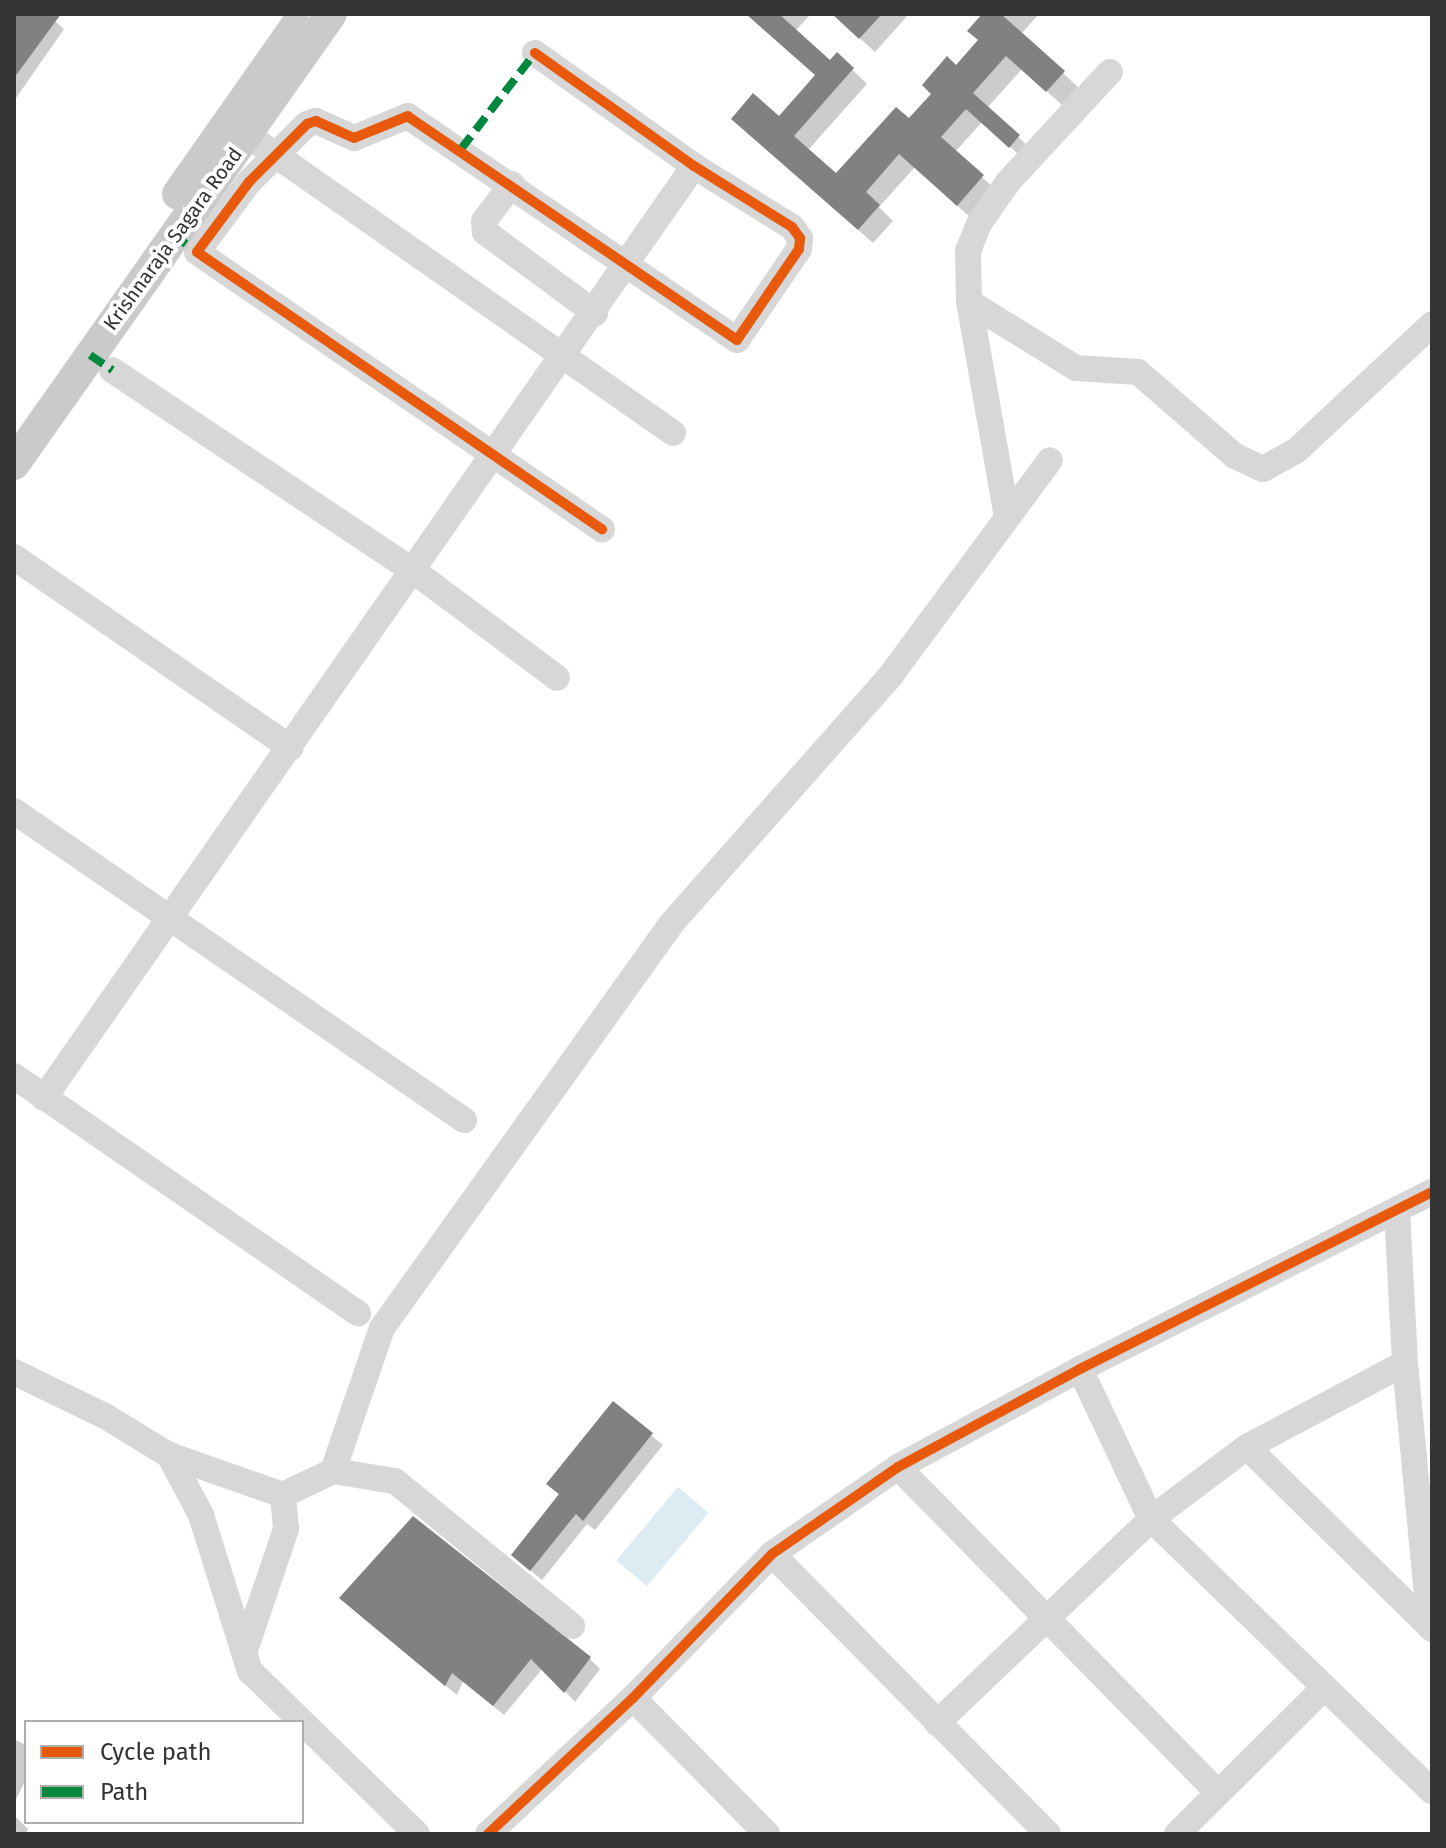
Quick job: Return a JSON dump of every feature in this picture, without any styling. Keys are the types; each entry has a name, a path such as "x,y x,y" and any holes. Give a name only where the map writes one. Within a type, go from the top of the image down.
{"main road":[{"name":"Krishnaraja Sagara Road","path":"14,425 305,14"},
{"name":"Krishnaraja Sagara Road","path":"14,464 331,14"}],"street":[{"path":"535,53 694,166 792,227 800,238 799,249 737,340 630,263 408,116 354,138 316,121 291,136 197,252 602,529"},
{"path":"1007,517 969,302 968,251 980,222 1008,182 1110,72"},
{"path":"248,135 444,277 673,433"},
{"path":"44,1098 565,357 694,166"},
{"path":"512,184 484,221 485,232 595,313"},
{"path":"969,302 1076,368 1138,372 1235,456 1263,469 1296,451 1432,324"},
{"path":"112,370 415,572 557,678"},
{"path":"328,1473 382,1328 671,924 891,675 1050,460"},
{"path":"14,557 291,748"},
{"path":"14,811 464,1120"},
{"path":"14,1076 358,1313"},
{"path":"488,1834 633,1698 772,1554 898,1467 1080,1369 1432,1192"},
{"path":"1397,1210 1405,1363 1431,1628"},
{"path":"937,1723 1151,1519 1247,1447 1405,1363"},
{"path":"1080,1369 1151,1519 1323,1689 1432,1791"},
{"path":"14,1372 105,1416 169,1455 283,1495 328,1473 395,1481 572,1626"},
{"path":"1247,1447 1431,1628"},
{"path":"169,1455 201,1515 250,1671 300,1720"},
{"path":"898,1467 1218,1793"},
{"path":"245,1650 286,1529 283,1495"},
{"path":"772,1554 1048,1834"},
{"path":"1177,1834 1323,1689"},
{"path":"633,1698 767,1834"},
{"path":"304,1724 417,1834"}],"shaded area":[{"path":"678,1487 709,1513 647,1586 616,1561"}],"building":[{"path":"14,14 61,14 14,78"},
{"path":"746,14 779,14 830,60 837,52 854,68 794,136 836,173 896,107 909,118 931,94 922,85 947,56 956,65 978,40 967,31 982,14 1001,14 1065,71 1046,92 1006,56 973,93 1020,135 1009,148 966,109 941,137 984,175 957,206 899,154 866,192 880,205 858,230 731,119 753,93 779,116 815,75"},
{"path":"832,14 882,14 859,39"},
{"path":"613,1401 653,1433 583,1521 576,1514 530,1571 511,1555 559,1494 546,1484"},
{"path":"413,1516 591,1657 564,1693 531,1659 493,1706 452,1673 445,1686 339,1598"}],"marked path":[{"path":"461,149 535,53"},
{"path":"174,235 186,244"},
{"path":"90,355 112,370"}],"cycle path":[{"path":"535,53 694,166 792,227 800,238 799,249 737,340 408,116 354,138 316,121 307,124 249,182 197,252 602,529"},
{"path":"488,1834 633,1698 772,1554 898,1467 1080,1369 1432,1192"}]}
